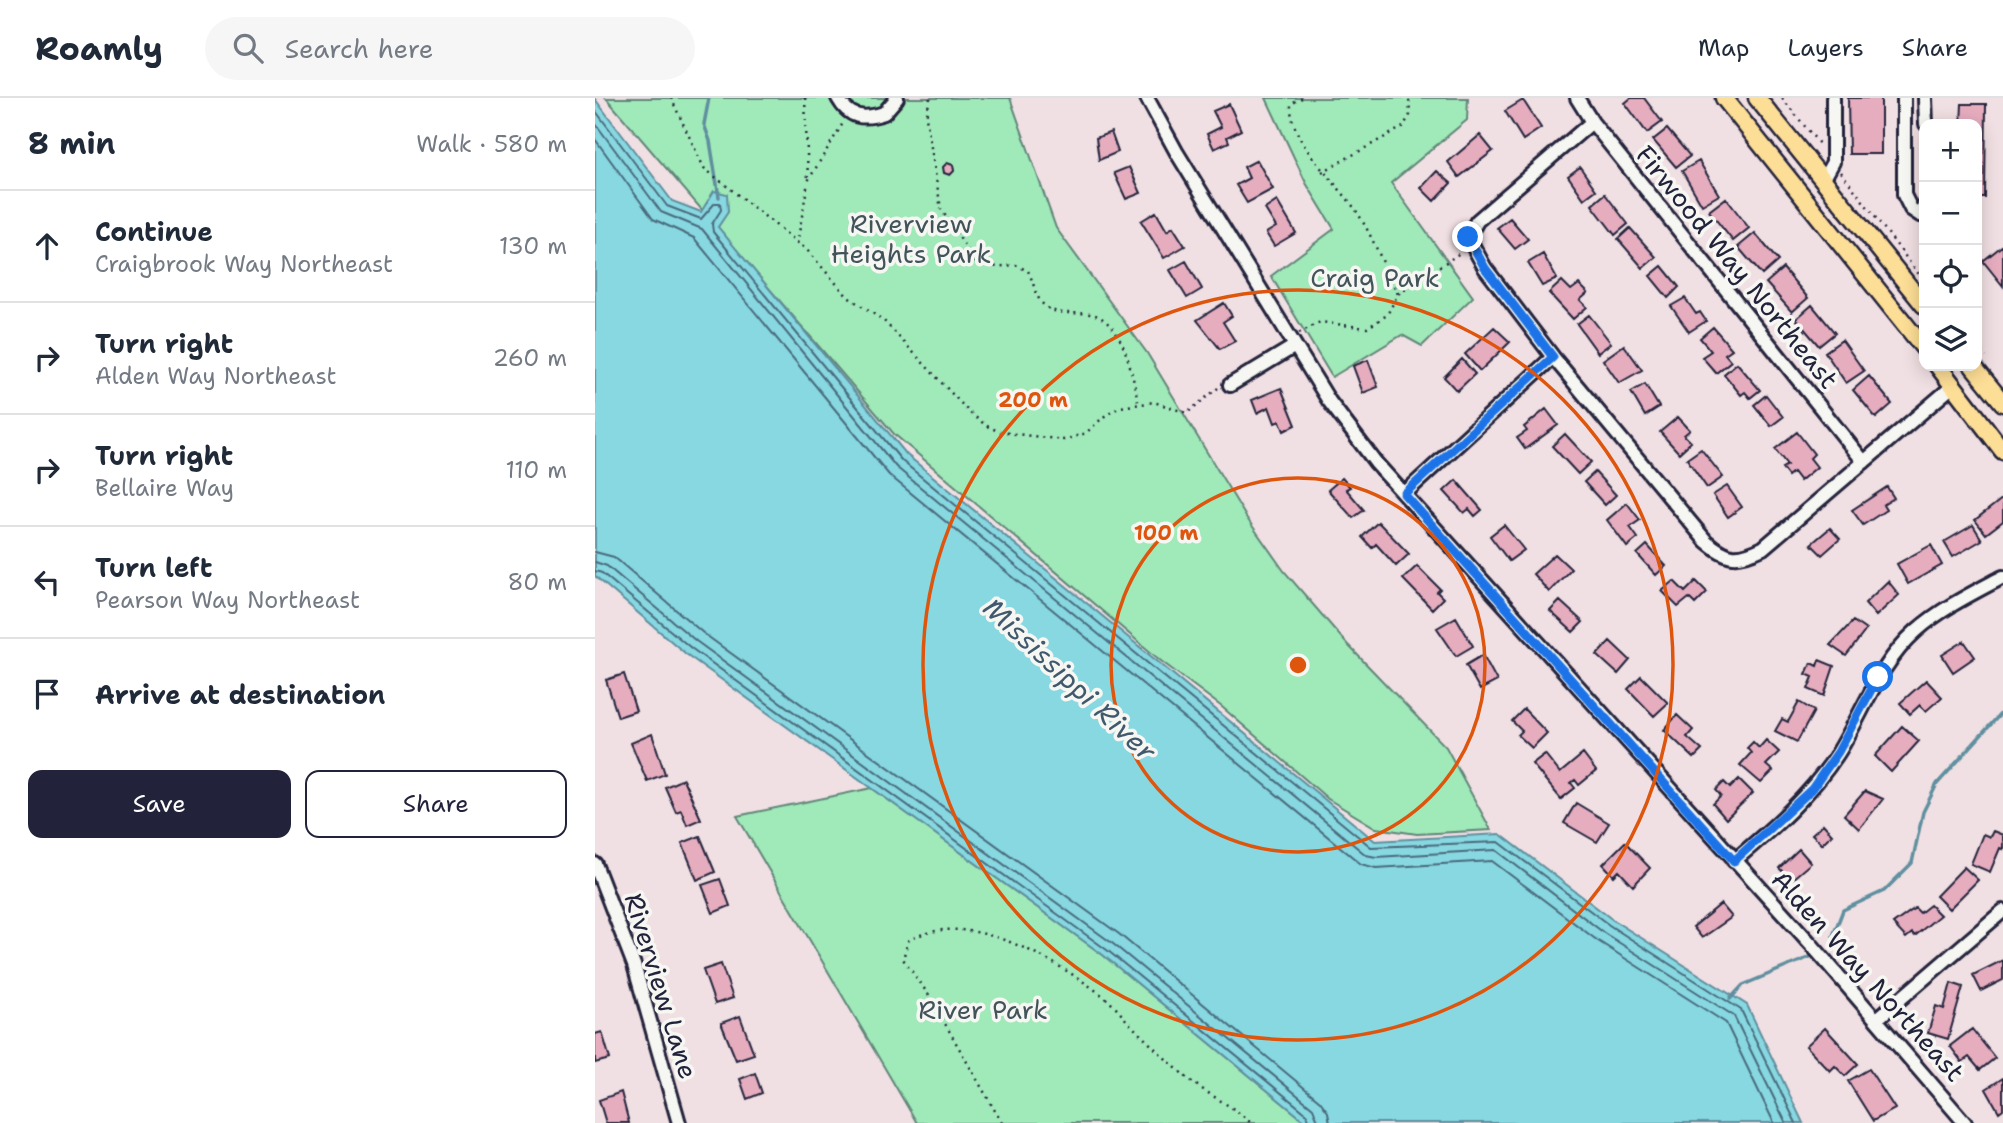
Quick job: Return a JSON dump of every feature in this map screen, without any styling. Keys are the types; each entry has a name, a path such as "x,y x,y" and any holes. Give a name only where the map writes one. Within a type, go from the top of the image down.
{"main road":[{"path":"1724,98 1919,342"},
{"path":"1757,98 1919,299"},
{"path":"1942,371 2003,451"},
{"path":"1977,371 2003,403"}],"street":[{"path":"838,98 848,112 858,117 872,117 884,113 897,98"},
{"name":"Alden Way Northeast","path":"1147,98 1293,342 1350,429 1404,494 1877,1019 1965,1123"},
{"name":"Firwood Way Northeast","path":"1577,98 1592,122 1864,462"},
{"path":"1823,180 1833,162 1832,98"},
{"path":"1904,98 1904,195 1911,209 1919,214"},
{"path":"1926,98 1926,119"},
{"path":"1592,122 1477,221 1468,237 1485,268 1553,357 1706,541 1721,554 1743,558 1763,548 1954,385"},
{"path":"1230,386 1293,342"},
{"path":"1404,494 1553,357"},
{"path":"1734,861 1812,789 1838,752 1878,677 1915,632 1951,605 2003,578"},
{"name":"Riverview Lane","path":"595,864 634,965 679,1123"},
{"path":"1877,1019 2003,911"}],"path":[{"path":"671,98 704,169 797,244 848,297 883,320 970,413 987,426 1000,432 1065,440 1086,433 1115,409 1154,402 1188,413 1218,388 1230,386"},
{"path":"797,244 808,179 805,98"},
{"path":"930,98 926,117 941,209 975,262 991,267 1016,265 1028,271 1040,301 1050,308 1072,316 1091,314 1103,319 1116,335 1129,360 1139,405"},
{"path":"1301,98 1291,104 1291,117 1322,172 1356,211 1398,294"},
{"path":"1322,172 1403,127 1411,115 1409,98"},
{"path":"1782,98 1919,274"},
{"path":"808,179 836,138 848,112"},
{"path":"1293,342 1320,322 1367,328 1387,315 1398,294 1473,246"},
{"path":"1002,1123 928,994 903,960 908,941 916,936 939,931 968,931 999,937 1023,947 1103,996 1188,1078 1237,1109 1251,1123"}],"green space":[{"name":"Riverview Heights Park","path":"606,98 1010,98 1056,228 1147,353 1246,517 1284,571 1347,644 1446,747 1491,830 1417,834 1376,828 1328,799 1222,707 1161,661 894,434"},
{"name":"Craig Park","path":"1266,98 1468,98 1467,120 1391,183 1473,297 1422,346 1402,335 1332,377 1271,276 1334,229 1306,183"},
{"name":"River Park","path":"872,788 1103,955 1307,1123 917,1123 737,816"}],"water":[{"name":"Mississippi River","path":"595,99 672,201 701,212 714,191 727,194 728,212 718,227 907,455 1375,841 1500,834 1613,920 1747,1005 1803,1123 1307,1123 1103,955 686,654 595,576"}],"building":[{"path":"1631,98 1644,98 1662,122 1647,133 1625,103"},
{"path":"1848,98 1881,98 1881,154 1849,154"},
{"path":"1523,100 1541,128 1523,140 1505,111"},
{"path":"1229,104 1241,130 1227,137 1229,142 1214,149 1207,134 1221,127 1213,111"},
{"path":"1962,104 1986,104 1985,198 1982,198 1982,119 1961,119"},
{"path":"1667,129 1690,156 1676,167 1653,140"},
{"path":"1111,132 1118,152 1099,160 1096,138"},
{"path":"1480,135 1493,151 1459,177 1448,162"},
{"path":"1257,160 1273,189 1247,203 1236,185 1249,178 1244,167"},
{"path":"1699,161 1719,195 1702,205 1682,171"},
{"path":"947,163 953,165 954,171 950,175 944,173 943,167"},
{"path":"1129,167 1141,193 1126,199 1114,173"},
{"path":"1580,167 1596,190 1584,199 1568,176"},
{"path":"1437,171 1451,183 1434,201 1421,188"},
{"path":"1605,194 1628,224 1615,235 1592,205"},
{"path":"1726,198 1749,228 1733,241 1709,211"},
{"path":"1277,201 1296,233 1274,246 1266,233 1276,227 1265,209"},
{"path":"1156,212 1167,231 1173,227 1185,246 1164,258 1141,221"},
{"path":"1510,218 1528,239 1515,249 1497,228"},
{"path":"1630,228 1656,257 1643,268 1618,239"},
{"path":"1755,233 1778,261 1762,275 1738,247"},
{"path":"2003,245 2003,286 1983,261"},
{"path":"1543,254 1557,279 1542,286 1528,263"},
{"path":"1186,261 1202,289 1187,298 1170,270"},
{"path":"1662,266 1679,287 1668,298 1650,276"},
{"path":"1783,268 1808,298 1792,312 1766,283"},
{"path":"1562,281 1571,290 1579,284 1588,293 1580,300 1587,307 1573,319 1549,293"},
{"path":"1685,298 1696,314 1700,312 1706,321 1689,332 1671,306"},
{"path":"1224,303 1232,316 1223,322 1235,341 1220,349 1197,320"},
{"path":"1812,305 1835,333 1819,346 1796,319"},
{"path":"1589,315 1611,343 1598,353 1577,324"},
{"path":"1494,327 1510,342 1480,371 1465,354"},
{"path":"1713,327 1732,349 1725,354 1731,361 1716,373 1702,357 1711,351 1700,338"},
{"path":"1842,340 1864,371 1846,383 1825,352"},
{"path":"1624,345 1642,370 1619,383 1603,360"},
{"path":"1462,359 1475,374 1457,391 1444,377"},
{"path":"1368,360 1378,387 1363,393 1353,366"},
{"path":"1737,363 1760,390 1750,398 1745,392 1741,395 1724,374"},
{"path":"1869,376 1892,404 1876,418 1853,390"},
{"path":"1645,384 1659,407 1645,416 1631,392"},
{"path":"1281,388 1296,425 1284,431 1280,421 1275,423 1269,407 1257,413 1252,400"},
{"path":"1766,395 1783,417 1771,426 1754,405"},
{"path":"1546,409 1558,425 1525,449 1517,438 1527,431 1524,427"},
{"path":"1678,417 1690,430 1684,435 1691,442 1679,453 1660,432"},
{"path":"1797,432 1814,454 1810,458 1817,467 1800,481 1793,472 1788,476 1782,468 1787,465 1775,449"},
{"path":"1565,434 1591,462 1578,474 1552,446"},
{"path":"1701,449 1723,477 1707,488 1687,459"},
{"path":"1595,472 1616,495 1605,505 1584,482"},
{"path":"1342,478 1350,487 1346,489 1364,510 1353,518 1328,490"},
{"path":"1456,480 1482,510 1475,516 1469,509 1464,513 1444,491"},
{"path":"1727,486 1742,507 1728,517 1713,495"},
{"path":"1887,487 1894,498 1883,505 1886,510 1863,525 1852,510"},
{"path":"2003,498 2003,521 1986,534 1975,520"},
{"path":"1627,503 1640,520 1630,527 1638,538 1627,547 1607,520"},
{"path":"1378,522 1409,554 1396,566 1376,544 1372,548 1362,537"},
{"path":"1504,525 1524,550 1509,561 1490,536"},
{"path":"1973,525 1982,540 1953,557 1944,542"},
{"path":"1830,528 1840,539 1822,555 1811,544"},
{"path":"1647,545 1666,566 1656,575 1637,554"},
{"path":"1931,545 1942,565 1908,584 1897,564"},
{"path":"1555,554 1571,569 1549,592 1533,574"},
{"path":"1417,566 1440,589 1437,592 1443,598 1432,609 1403,579"},
{"path":"1674,581 1685,592 1696,581 1707,592 1695,604 1689,598 1678,607 1662,591"},
{"path":"1888,581 1899,595 1876,616 1865,603"},
{"path":"1560,601 1583,622 1573,632 1550,611"},
{"path":"1456,617 1473,646 1456,656 1437,628"},
{"path":"1853,621 1866,630 1846,656 1830,645"},
{"path":"1610,641 1630,660 1618,674 1597,655"},
{"path":"1964,641 1975,657 1953,672 1942,655"},
{"path":"1483,655 1497,681 1480,690 1466,665"},
{"path":"1819,660 1834,666 1824,696 1808,689 1813,677 1806,674 1811,663 1817,666"},
{"path":"624,674 636,711 618,717 606,680"},
{"path":"1641,676 1668,703 1654,716 1628,689"},
{"path":"1926,680 1942,697 1926,711 1920,705 1910,714 1900,703"},
{"path":"1799,702 1814,711 1797,742 1775,731 1782,719 1788,722"},
{"path":"1524,709 1547,733 1532,748 1518,735 1522,731 1512,721"},
{"path":"1677,715 1693,730 1687,737 1702,750 1694,758 1664,730"},
{"path":"1902,726 1919,741 1891,772 1875,756"},
{"path":"652,734 665,774 647,781 631,743"},
{"path":"1766,740 1779,752 1766,765 1773,771 1761,783 1740,765 1751,753 1747,748 1753,742 1759,748"},
{"path":"1545,754 1560,773 1583,754 1596,771 1579,785 1575,780 1571,783 1575,788 1561,799 1532,764"},
{"path":"683,779 701,819 687,825 681,810 676,812 665,787"},
{"path":"1739,779 1753,793 1726,819 1713,804 1721,796 1716,790 1724,782 1730,788"},
{"path":"1865,791 1883,799 1859,829 1844,815"},
{"path":"1576,803 1609,823 1597,842 1564,823"},
{"path":"1823,824 1832,834 1822,844 1812,834"},
{"path":"1993,831 2003,835 2003,849 2000,848 1990,872 1971,864 1983,834 1990,837"},
{"path":"700,836 715,872 697,880 682,843"},
{"path":"1625,842 1650,868 1633,886 1619,871 1614,876 1603,864"},
{"path":"1799,849 1811,863 1791,880 1779,868"},
{"path":"1964,867 1978,880 1949,909 1936,896"},
{"path":"720,879 730,906 713,913 702,885"},
{"path":"1721,904 1732,917 1702,938 1693,927"},
{"path":"1930,905 1940,915 1915,936 1912,933 1906,938 1893,924 1915,908 1920,913"},
{"path":"2003,960 2003,980 1981,991 1973,975"},
{"path":"721,964 733,998 715,1004 703,970"},
{"path":"1951,983 1963,987 1948,1039 1928,1033 1936,1006 1944,1009"},
{"path":"740,1016 754,1054 736,1060 721,1023"},
{"path":"1825,1028 1858,1064 1845,1076 1835,1066 1830,1071 1806,1046"},
{"path":"1972,1029 1995,1058 1980,1070 1969,1057 1962,1062 1950,1046"},
{"path":"602,1032 610,1059 595,1063 595,1034"},
{"path":"1869,1069 1895,1109 1873,1121 1848,1081"},
{"path":"755,1073 762,1093 747,1099 740,1079"},
{"path":"2003,1078 2003,1109 1999,1112 1986,1089"},
{"path":"621,1092 629,1123 606,1123 599,1100"}],"waterway":[{"path":"709,98 704,124 710,141 719,197"},
{"path":"1833,936 1843,910 1884,891 1912,863 1923,812 1937,784 2003,711"},
{"path":"1730,999 1743,985 1810,957"}],"route":[{"path":"1468,237 1485,268 1553,357 1404,494 1734,861 1812,789 1838,752 1878,677"}]}
